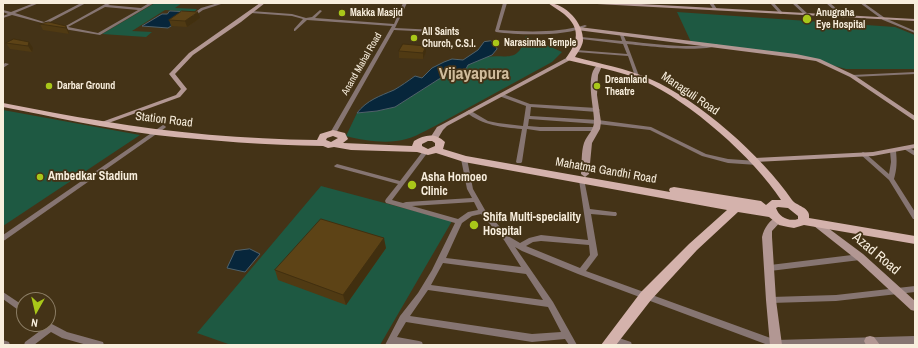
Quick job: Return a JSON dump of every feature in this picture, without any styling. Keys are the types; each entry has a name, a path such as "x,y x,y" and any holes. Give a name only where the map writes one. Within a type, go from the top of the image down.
{"main road":[{"path":"551,3 558,6 581,30 576,51 570,58"},
{"name":"Managuli Road","path":"570,58 637,76 670,93 696,110 738,144 756,161 778,187 789,204"},
{"name":"Station Road","path":"3,99 159,130"},
{"name":"Station Road","path":"3,105 101,124 267,142 322,141 334,144"},
{"path":"322,141 328,134 333,133 342,135 343,139"},
{"path":"420,148 426,138 437,145"},
{"path":"334,144 343,139 355,142 420,148"},
{"path":"334,144 351,147 420,148 437,145"},
{"name":"Mahatma Gandhi Road","path":"437,145 464,159 583,177 774,213"},
{"name":"Mahatma Gandhi Road","path":"437,145 583,177 736,208 774,213"},
{"path":"915,234 804,218 794,224 774,213 776,202 789,204 801,211 804,218 817,224 915,240"},
{"path":"611,342 646,296 693,247 736,208"}],"street":[{"path":"3,17 37,3"},
{"path":"43,24 84,3"},
{"path":"64,28 110,3"},
{"path":"3,11 43,24 99,34 152,3"},
{"path":"192,16 202,9 222,3"},
{"path":"101,124 178,96 184,89 172,74 195,50 263,3"},
{"name":"Anand Mahal Road","path":"333,133 394,27 406,3"},
{"path":"505,3 497,32 581,30 715,46 822,62 852,76 915,119"},
{"path":"597,3 676,5 806,15 915,20"},
{"path":"711,3 715,9"},
{"path":"772,3 781,13"},
{"path":"794,3 806,15"},
{"path":"828,3 844,17"},
{"path":"862,3 884,18 915,32"},
{"path":"104,6 141,9"},
{"path":"295,30 306,19 313,18 320,11"},
{"path":"251,12 292,16 306,19 456,32"},
{"path":"903,27 915,26"},
{"path":"581,30 715,46"},
{"path":"581,30 624,42 687,47 715,46"},
{"path":"622,35 637,76"},
{"path":"576,51 629,55"},
{"path":"437,145 440,129 570,58"},
{"path":"581,272 594,255 583,177 588,143 597,126 597,110 594,95 595,75 599,66"},
{"path":"852,76 915,74"},
{"path":"501,95 529,105 597,110"},
{"path":"519,162 529,105"},
{"path":"469,112 486,122 524,128 597,126"},
{"path":"527,117 597,126 651,129 704,155 728,162 863,154 893,151 915,146"},
{"path":"3,238 159,130"},
{"path":"420,148 401,183 388,201 459,222"},
{"path":"906,148 915,154"},
{"path":"890,178 894,168 893,151"},
{"path":"863,154 890,178 915,217"},
{"path":"464,159 470,189 476,200 482,210 506,238 550,304 573,345"},
{"path":"337,166 401,183"},
{"path":"400,205 476,200"},
{"path":"419,345 390,342 403,318 426,287 459,222 470,214 482,210"},
{"path":"587,211 614,214"},
{"path":"774,213 768,230 771,300 776,345"},
{"name":"Azad Road","path":"817,224 860,257 915,307"},
{"path":"506,238 520,246 581,272 776,345 872,343 915,340"},
{"path":"520,246 531,240 541,238 592,243"},
{"path":"770,268 860,257"},
{"path":"441,260 528,271"},
{"path":"426,287 550,304"},
{"path":"771,300 829,298 915,289"},
{"path":"3,295 16,304"},
{"path":"403,318 532,338 567,335"},
{"path":"56,330 87,343 100,345"},
{"path":"28,345 41,332"},
{"path":"611,342 628,345"}],"green space":[{"path":"155,3 182,3 175,8 197,9 194,12 165,10 132,31 152,32 146,37 102,34"},
{"path":"677,12 895,27 915,35 915,69 846,69 813,60 691,42"},
{"path":"526,36 562,52 552,62 435,126 411,137 384,142 346,136 357,113 395,107 439,79 466,69 468,65 493,56 511,56 519,51"},
{"name":"Ambedkar Stadium","path":"3,110 140,135 3,226"},
{"path":"321,186 452,221 380,345 231,345 197,333"}],"water":[{"path":"170,11 192,12 168,28 142,26 162,14 167,14"},
{"path":"491,41 496,45 497,49 492,55 468,65 466,69 439,79 395,107 357,113 369,102 394,90 415,76 422,78 432,68 452,59 463,60 478,50 484,42"},
{"path":"250,249 260,254 245,272 227,268 235,251"}],"building":[{"path":"182,11 198,12 185,21 169,20"},
{"path":"49,22 66,26 66,28 40,24"},
{"path":"14,39 29,42 28,46 6,43"},
{"path":"403,44 426,46 423,53 399,51"},
{"path":"321,219 384,238 343,295 275,270"}],"place":[{"name":"Makka Masjid","path":"342,13"},
{"name":"Anugraha Eye Hospital","path":"807,19"},
{"name":"All Saints Church, C.S.I.","path":"414,38"},
{"name":"Narasimha Temple","path":"496,43"},
{"name":"Darbar Ground","path":"49,86"},
{"name":"Dreamland Theatre","path":"597,86"},
{"name":"Ambedkar Stadium","path":"40,177"},
{"name":"Asha Homoeo Clinic","path":"412,185"},
{"name":"Shifa Multi-speciality Hospital","path":"474,225"}],"district":[{"name":"Vijayapura","path":"474,74"}]}
